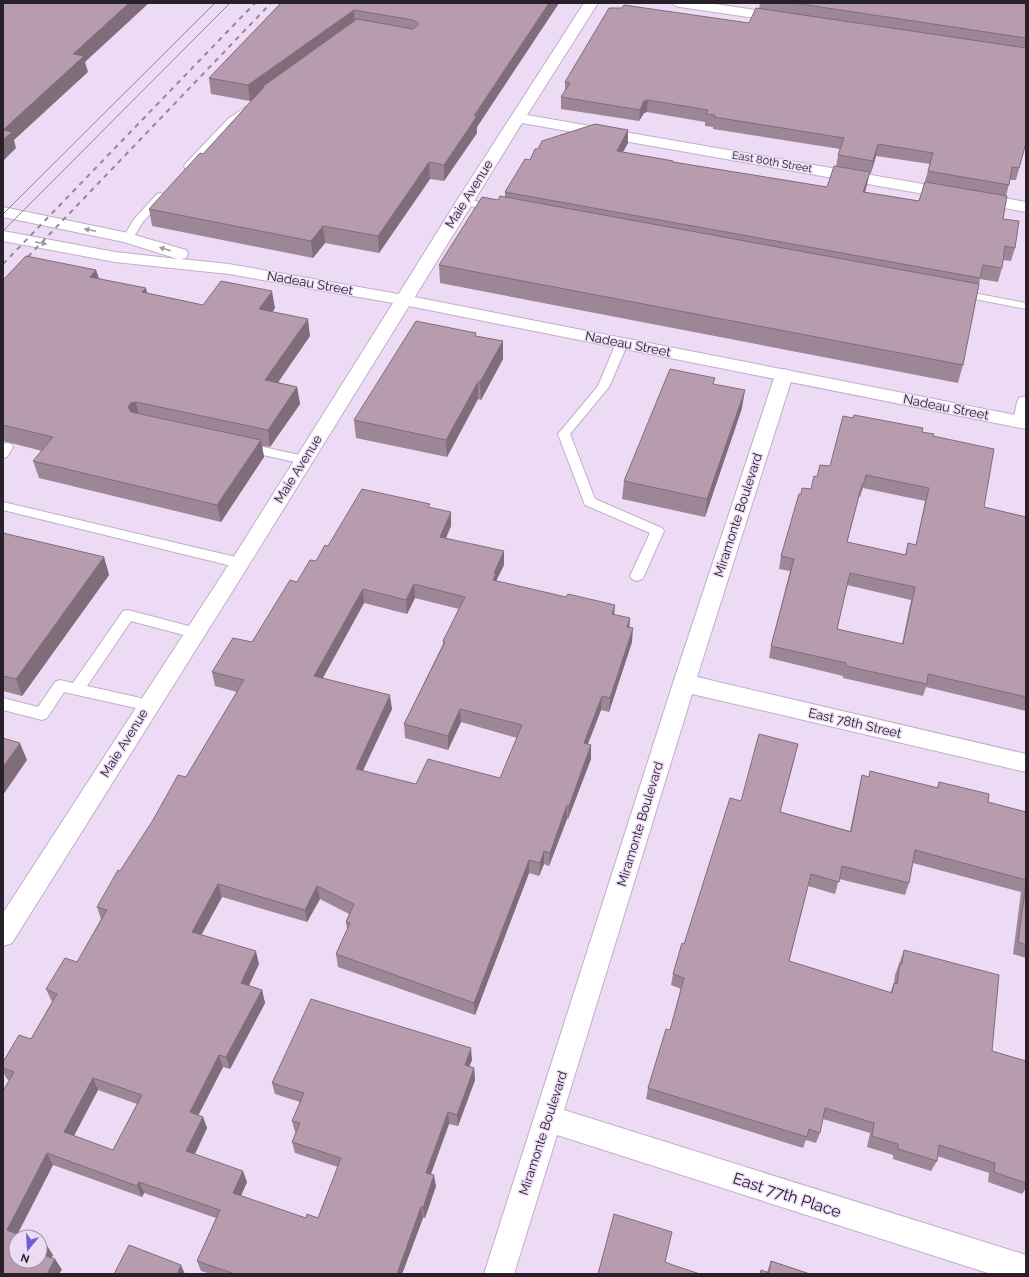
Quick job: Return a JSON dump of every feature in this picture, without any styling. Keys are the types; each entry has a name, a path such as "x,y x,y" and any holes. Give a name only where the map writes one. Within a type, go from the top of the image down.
{"street":[{"name":"Maie Avenue","path":"3,935 240,563 464,202 591,3"},
{"path":"680,3 798,21"},
{"name":"East 80th Street","path":"519,118 1026,207"},
{"name":"Nadeau Street","path":"3,212 128,238 229,269"},
{"name":"Nadeau Street","path":"3,236 115,257 229,269 404,300 1024,423"},
{"name":"Miramonte Boulevard","path":"499,1274 684,682 784,375"},
{"path":"1024,423 1026,402"},
{"name":"East 78th Street","path":"684,682 1026,763"},
{"name":"East 77th Place","path":"548,1119 1026,1270"}],"lane":[{"path":"185,171 232,120 257,102"},
{"path":"128,238 138,221 170,188"},
{"path":"464,202 511,211"},
{"path":"948,291 1026,306"},
{"path":"622,343 603,387 564,434 590,502 658,531 637,576"},
{"path":"231,444 304,460"},
{"path":"3,506 240,563"},
{"path":"77,689 128,615 195,633"},
{"path":"3,704 42,714 60,686 149,705"}],"building":[{"path":"3,3 129,3 73,54 84,56 3,130"},
{"path":"281,3 549,3 474,116 477,116 444,165 429,162 378,236 323,226 311,241 149,209 200,153 203,154 264,87 262,87 357,19 413,29 418,25 418,23 413,20 354,10 248,85 209,78"},
{"path":"794,3 1026,3 1026,38"},
{"path":"624,5 749,23 756,8 1026,48 1026,143 1019,168 1012,167 1009,185 928,171 933,153 878,144 873,161 838,155 844,138 714,117 715,115 706,114 708,110 648,100 644,101 640,110 561,97 570,83 565,82 609,8 622,8"},
{"path":"595,124 628,130 617,151 673,162 827,187 834,166 870,172 863,192 919,201 925,182 1007,196 1003,219 1019,221 1015,248 1005,246 1002,268 983,265 980,278 505,192 525,159 530,160 535,149 538,149 542,141"},
{"path":"3,130 12,132 3,140"},
{"path":"500,196 979,284 963,365 439,265 482,197 498,200"},
{"path":"26,256 96,270 90,277 146,288 142,292 203,305 221,281 272,291 259,309 308,319 265,380 297,387 268,430 136,402 131,403 128,407 131,412 261,440 217,505 33,461 53,437 3,425 3,280"},
{"path":"416,321 476,333 475,336 503,341 480,382 478,382 446,440 354,420"},
{"path":"670,369 715,378 713,384 745,390 707,499 624,481"},
{"path":"854,415 923,428 922,432 934,434 933,436 994,449 984,507 1026,517 1026,697 928,674 927,684 846,666 846,663 771,646 794,559 781,556 799,494 801,494 802,488 811,489 814,476 817,477 820,465 830,466 843,416 853,418","holes":["866,475 929,488 916,545 908,543 906,555 847,542 862,484 863,485","850,573 915,587 903,644 837,629"]},
{"path":"362,489 430,504 428,507 451,512 440,537 504,551 494,573 496,574 493,580 566,597 568,594 615,605 612,614 630,618 627,627 633,628 610,698 602,696 584,743 591,745 550,853 544,851 540,863 529,860 474,1003 336,954 350,923 346,922 354,904 317,886 305,910 218,884 192,932 256,951 241,983 262,990 226,1057 219,1055 190,1112 203,1117 186,1151 243,1171 233,1193 306,1218 307,1214 318,1218 341,1158 292,1142 300,1123 292,1121 304,1093 272,1083 311,999 471,1048 465,1065 474,1068 457,1115 448,1112 426,1173 434,1175 423,1208 421,1207 397,1274 235,1274 197,1261 220,1210 139,1182 137,1186 47,1153 7,1230 8,1269 48,1269 48,1256 55,1259 47,1274 3,1274 3,1091 14,1072 3,1068 3,1062 19,1035 31,1039 57,994 46,989 65,958 77,962 107,910 97,907 118,870 120,871 153,820 178,775 186,777 244,680 212,672 233,638 252,642 290,580 297,582 310,560 316,561 325,545 328,546","holes":["414,584 465,597 443,641 445,642 404,724 448,736 460,709 522,725 500,778 428,759 416,784 356,769 390,695 314,676 363,589 406,600","93,1078 142,1095 113,1150 64,1132"]},
{"path":"3,533 104,557 16,679 3,676"},
{"path":"759,734 798,744 780,812 851,832 862,775 869,777 870,771 938,788 939,782 989,794 988,802 1026,812 1026,880 915,850 909,883 842,866 839,882 811,874 789,961 892,993 894,983 897,984 904,950 999,975 992,1051 1026,1061 1026,1183 994,1172 995,1163 939,1145 937,1161 898,1149 898,1144 872,1136 874,1123 825,1108 820,1133 809,1129 807,1137 648,1088 666,1029 670,1030 684,978 673,974 682,943 684,944 730,798 741,801"},
{"path":"3,738 20,743 3,767"},
{"path":"1026,883 1026,945 1018,942"},
{"path":"614,1214 672,1232 665,1262 700,1274 598,1274"},
{"path":"129,1245 181,1265 177,1274 114,1274"},
{"path":"771,1261 810,1274 760,1274 761,1270 769,1273"}],"tram line":[{"path":"3,214 215,3"},
{"path":"3,231 230,3"}],"railway":[{"path":"3,264 255,3"},
{"path":"21,264 271,3"}]}
